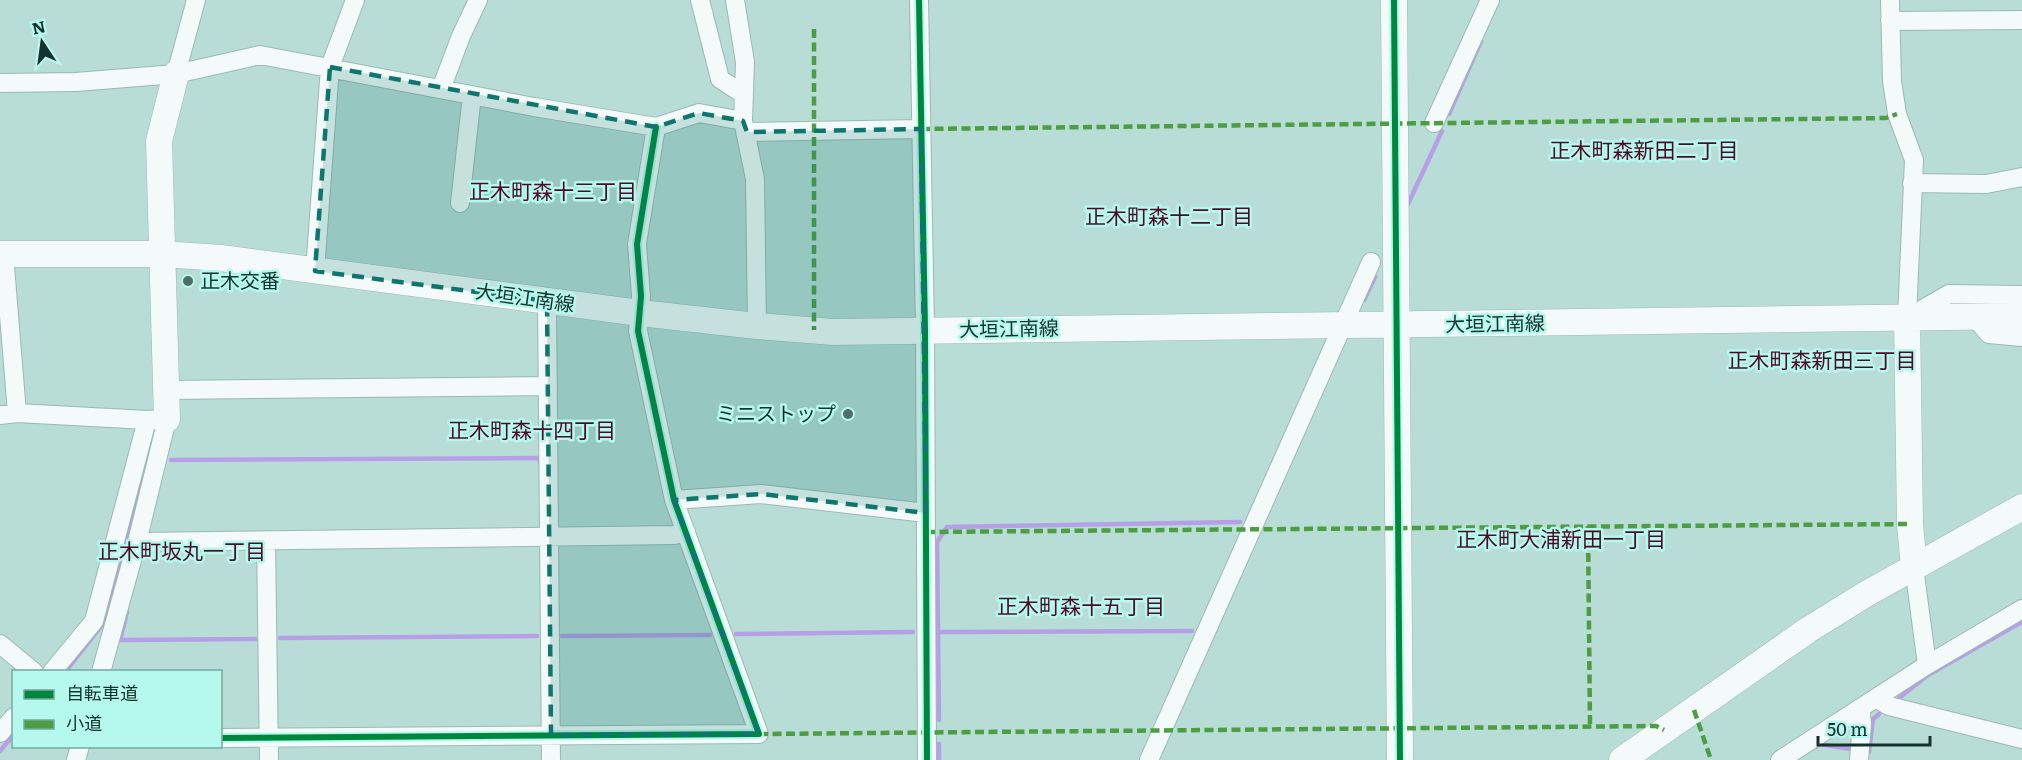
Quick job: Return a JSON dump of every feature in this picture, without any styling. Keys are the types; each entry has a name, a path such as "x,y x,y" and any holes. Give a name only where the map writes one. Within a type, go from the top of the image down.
{"main road":[{"path":"1394,0 1400,760"},
{"path":"157,419 167,390 159,141 176,74"},
{"name":"大垣江南線","path":"2,254 162,254 221,258 640,314 833,332 2022,316"},
{"path":"1907,317 1910,524 1914,567"},
{"path":"1622,760 1808,630 2022,507"}],"street":[{"path":"176,74 196,0"},
{"path":"315,271 330,67 355,0"},
{"path":"441,89 461,36 478,0"},
{"path":"699,0 720,79 743,94"},
{"path":"735,0 745,62 743,94 745,126 755,179 757,326"},
{"path":"919,0 925,330 927,760"},
{"path":"1434,123 1490,0"},
{"path":"1890,0 1892,81 1898,114 1914,160 1907,317"},
{"path":"1890,21 2022,20"},
{"path":"0,82 76,82 176,74 260,55 656,127 699,112 745,126 921,129"},
{"path":"460,203 472,95"},
{"path":"222,738 759,734 674,500 638,331 641,296 637,244 656,127"},
{"path":"1912,183 1986,184 2022,177"},
{"path":"2,254 9,414 157,419"},
{"path":"1149,760 1371,262"},
{"path":"1907,317 1949,294 2022,295"},
{"path":"547,301 551,760"},
{"path":"1975,318 1989,334 2022,338"},
{"path":"167,390 547,386"},
{"path":"102,670 137,542 157,419"},
{"path":"54,670 94,621 157,419"},
{"path":"674,500 760,494 926,513"},
{"path":"137,542 674,535 686,532"},
{"path":"266,541 269,760"},
{"path":"1914,567 1927,665"},
{"path":"1780,760 1927,665 2022,609"},
{"path":"0,644 32,670"},
{"path":"1876,698 1889,706 2022,739"},
{"path":"1859,760 1862,723 1860,708"},
{"path":"0,734 12,719"}],"highlighted area":[{"path":"330,67 656,127 699,113 743,121 747,132 921,129 926,513 761,494 674,500 759,734 551,735 547,301 315,271"}],"waterway":[{"path":"1449,114 1481,41"},
{"path":"1408,204 1442,131"},
{"path":"1364,300 1375,277"},
{"path":"171,460 539,458 540,462"},
{"path":"67,670 102,625 143,478"},
{"path":"939,720 937,542 947,527 1240,522"},
{"path":"127,612 120,640 255,639"},
{"path":"1899,698 1928,675 2022,622"},
{"path":"938,632 1192,631"},
{"path":"736,634 913,632"},
{"path":"562,636 710,635"},
{"path":"280,638 537,636"},
{"path":"1869,752 1873,719 1879,714"},
{"path":"0,751 12,736"},
{"path":"939,744 939,760"},
{"path":"1816,747 1819,744 1851,749"}],"marked path":[{"path":"814,29 814,330"},
{"path":"921,129 1886,118 1897,114"},
{"path":"926,532 1910,524"},
{"path":"1588,526 1590,727"},
{"path":"1694,710 1711,760"},
{"path":"759,734 1656,726 1664,730"}],"cycle path":[{"path":"919,0 925,330 927,760"},
{"path":"1394,0 1400,760"},
{"path":"222,738 759,734 674,500 638,331 641,296 637,244 656,127"}],"place":[{"name":"正木交番","path":"188,281"},
{"name":"ミニストップ","path":"848,414"}],"district":[{"name":"正木町森新田二丁目","path":"1644,151"},
{"name":"正木町森十三丁目","path":"553,192"},
{"name":"正木町森十二丁目","path":"1169,217"},
{"name":"正木町森新田三丁目","path":"1822,361"},
{"name":"正木町森十四丁目","path":"532,431"},
{"name":"正木町大浦新田一丁目","path":"1561,540"},
{"name":"正木町坂丸一丁目","path":"182,552"},
{"name":"正木町森十五丁目","path":"1081,607"}]}
